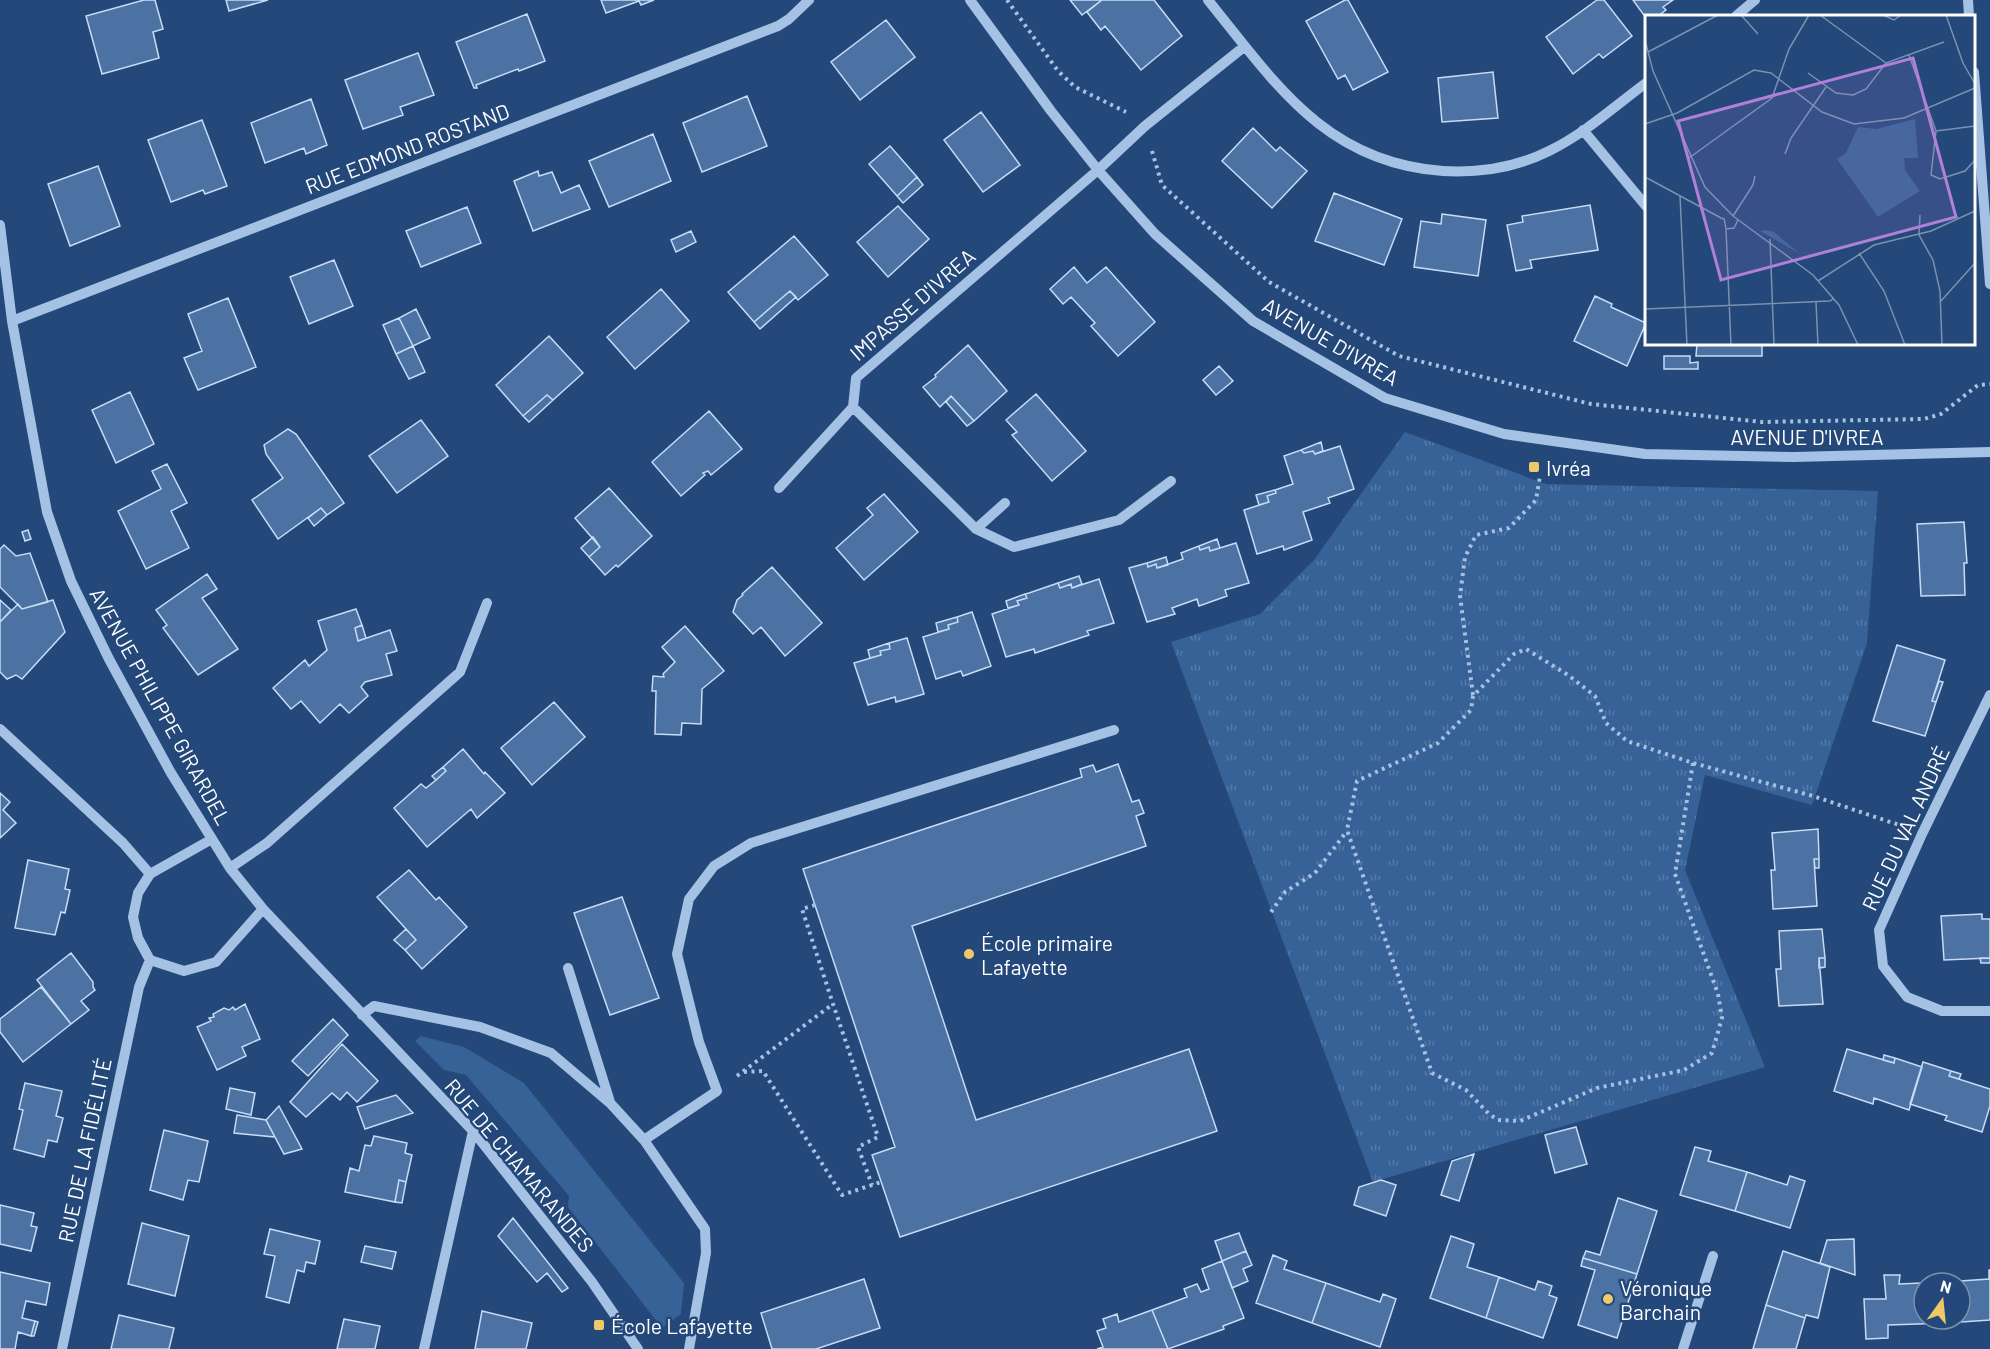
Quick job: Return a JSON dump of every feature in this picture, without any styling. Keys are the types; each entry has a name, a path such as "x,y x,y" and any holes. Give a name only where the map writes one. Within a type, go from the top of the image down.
{"street":[{"name":"RUE EDMOND ROSTAND","path":"12,321 778,26 809,0"},
{"name":"AVENUE D'IVREA","path":"970,0 1051,111 1098,170 1155,234 1253,321 1384,398 1504,435 1645,454 1794,457 1990,452"},
{"path":"1208,0 1287,95 1330,133 1354,148 1407,166 1470,173 1527,161 1551,150 1583,130 1645,84"},
{"path":"1737,15 1755,0"},
{"path":"1968,0 1969,15"},
{"name":"IMPASSE D'IVREA","path":"853,407 856,378 1098,170 1145,126 1245,46"},
{"path":"1975,85 1990,284"},
{"path":"1583,130 1645,205"},
{"name":"AVENUE PHILIPPE GIRARDEL","path":"0,225 12,321 47,512 71,581 108,659 165,763 230,868 263,909 362,1015"},
{"path":"779,488 853,407 976,529 1014,547 1119,520 1171,481"},
{"path":"976,529 1005,503"},
{"path":"230,868 267,843 460,672 487,603"},
{"name":"RUE DU VAL ANDRÉ","path":"1990,695 1922,834 1879,930 1883,966 1907,997 1942,1011 1990,1011"},
{"path":"0,729 123,843 150,874"},
{"path":"644,1140 717,1091 699,1042 677,954 689,899 714,866 751,843 1114,730"},
{"path":"212,839 150,874 138,892 133,917 138,938 150,960 184,971 216,963 263,909"},
{"name":"RUE DE LA FIDÉLITÉ","path":"62,1349 139,987 150,960"},
{"path":"568,968 611,1104"},
{"path":"362,1015 374,1006 480,1027 550,1053 611,1104 644,1140 705,1229 706,1253 689,1349"},
{"name":"RUE DE CHAMARANDES","path":"362,1015 472,1131 592,1282 638,1349"},
{"path":"424,1349 472,1131"},
{"path":"1683,1349 1713,1256"}],"path":[{"path":"1007,0 1058,71 1075,87 1134,117 1145,126 1162,185 1186,207 1269,282 1399,356 1591,404 1762,422 1924,419 1941,414 1978,384 1990,384"},
{"path":"1271,912 1285,892 1315,873 1347,830 1357,781 1438,742 1471,710 1473,696 1460,596 1465,557 1476,535 1509,528 1536,500 1540,476"},
{"path":"1473,696 1514,654 1526,649 1569,675 1595,696 1606,723 1627,741 1693,763 1813,796 1922,834"},
{"path":"1347,830 1432,1073 1466,1090 1498,1120 1520,1121 1597,1088 1684,1070 1712,1053 1722,1018 1718,994 1675,874 1693,763"},
{"path":"815,905 802,909 878,1137 858,1147 872,1185"},
{"path":"717,1091 832,1004"},
{"path":"744,1072 763,1071 842,1195 881,1182"}],"green space":[{"path":"1405,432 1546,484 1878,491 1867,643 1812,805 1705,775 1685,870 1765,1067 1373,1182 1171,642 1260,614 1314,560"},
{"path":"421,1036 464,1047 524,1083 684,1283 681,1314 662,1328 568,1207 569,1196 466,1075 444,1070 415,1041"}],"building":[{"path":"144,0 155,0 163,29 153,32 159,58 102,74 86,16"},
{"path":"226,0 268,0 229,11"},
{"path":"601,0 654,0 641,5 639,1 606,13"},
{"path":"1070,0 1102,0 1082,15"},
{"path":"1102,0 1154,0 1182,36 1141,70 1105,26 1101,30 1087,12"},
{"path":"1348,0 1388,72 1353,90 1345,75 1338,79 1306,21"},
{"path":"1597,0 1604,0 1632,36 1603,58 1599,54 1573,74 1546,37"},
{"path":"1633,0 1673,0 1663,7 1666,10 1659,15 1645,17"},
{"path":"527,14 545,61 519,71 518,69 476,85 477,88 474,88 456,42"},
{"path":"886,20 915,57 860,100 831,62"},
{"path":"418,53 434,95 400,107 403,115 363,129 345,80"},
{"path":"1493,72 1498,118 1442,122 1438,78"},
{"path":"747,96 767,146 702,172 683,123"},
{"path":"311,99 327,145 306,154 304,148 265,163 251,123"},
{"path":"981,112 1020,165 983,192 944,140"},
{"path":"202,120 227,186 205,194 203,190 171,202 148,140"},
{"path":"1253,128 1276,151 1280,147 1307,171 1272,208 1222,161"},
{"path":"653,134 671,181 609,207 589,161"},
{"path":"890,146 917,177 897,196 869,164"},
{"path":"98,166 120,226 70,246 48,184"},
{"path":"538,171 539,176 552,172 561,193 579,185 590,209 533,231 514,181"},
{"path":"917,177 923,185 903,203 897,196"},
{"path":"1334,193 1402,219 1384,265 1315,241"},
{"path":"1590,205 1598,250 1530,260 1532,268 1516,271 1507,225 1523,222 1522,216"},
{"path":"898,206 929,239 888,277 857,242"},
{"path":"467,207 481,243 421,267 406,231"},
{"path":"1442,214 1486,220 1478,276 1414,267 1421,221 1441,224"},
{"path":"691,231 696,242 676,252 671,240"},
{"path":"794,236 828,275 798,300 790,291 754,322 728,292"},
{"path":"334,260 353,306 309,324 290,277"},
{"path":"1074,267 1087,283 1106,267 1155,322 1118,356 1091,326 1095,323 1071,297 1063,304 1050,289"},
{"path":"661,289 689,321 635,369 607,337"},
{"path":"790,291 796,297 760,329 754,322"},
{"path":"1595,296 1612,304 1611,307 1645,323 1627,366 1574,341"},
{"path":"228,298 256,367 198,390 184,358 202,351 188,314"},
{"path":"416,309 430,338 413,346 399,318"},
{"path":"399,318 413,346 396,354 383,325"},
{"path":"549,336 583,373 553,400 547,395 523,416 496,385"},
{"path":"968,345 1007,391 974,421 951,396 940,407 923,387"},
{"path":"1697,345 1762,345 1762,356 1696,356"},
{"path":"413,346 425,372 409,379 396,354"},
{"path":"1664,356 1690,356 1690,363 1698,362 1698,369 1664,369"},
{"path":"1219,366 1233,381 1216,395 1203,380"},
{"path":"130,392 154,444 116,463 92,410"},
{"path":"1036,394 1086,451 1052,481 1012,435 1017,432 1006,420"},
{"path":"547,395 553,400 529,422 523,416"},
{"path":"951,396 974,421 967,426 946,402"},
{"path":"709,411 742,449 711,475 708,471 703,473 705,475 681,496 652,462"},
{"path":"421,420 448,456 397,493 369,456"},
{"path":"288,429 296,434 344,503 327,515 321,508 278,539 252,500 283,478 266,454 264,445"},
{"path":"1321,442 1323,451 1315,454 1313,451 1304,453 1301,450"},
{"path":"1340,446 1354,489 1328,498 1330,503 1303,512 1312,540 1284,550 1283,546 1257,554 1244,510 1269,502 1267,496 1276,493 1275,490 1293,484 1284,456 1301,450 1304,453 1313,451 1315,454"},
{"path":"167,464 187,503 171,511 189,548 146,569 118,511 161,489 152,471"},
{"path":"609,488 652,536 618,567 616,565 605,575 589,557 600,547 575,518"},
{"path":"1275,490 1276,493 1267,496 1269,502 1259,505 1256,495"},
{"path":"884,494 918,532 864,580 836,548 873,515 867,508"},
{"path":"321,508 327,515 314,526 308,518"},
{"path":"1964,522 1967,563 1964,563 1965,595 1921,596 1917,524"},
{"path":"28,530 31,539 25,541 22,532"},
{"path":"593,537 600,547 589,557 581,548"},
{"path":"1217,539 1220,548 1210,551 1209,547 1200,550 1199,546"},
{"path":"1236,543 1249,583 1225,590 1227,596 1199,606 1197,599 1172,608 1175,614 1147,622 1129,568 1147,563 1148,567 1156,564 1157,568 1183,559 1181,553 1199,546 1200,550 1209,547 1210,551"},
{"path":"4,545 16,556 30,553 48,602 22,609 0,587 0,549"},
{"path":"1166,557 1168,565 1157,568 1156,564 1148,567 1147,563"},
{"path":"772,567 822,623 785,656 761,627 753,634 733,612 742,594"},
{"path":"207,574 217,589 202,598 238,649 198,675 163,628 167,625 156,610"},
{"path":"1079,576 1082,584 1072,588 1071,584 1060,588 1058,583"},
{"path":"1099,579 1114,623 1087,631 1089,635 1035,653 1034,649 1006,657 992,614 1019,605 1017,601 1027,598 1025,594 1058,583 1060,588 1071,584 1072,588"},
{"path":"1025,594 1027,598 1017,601 1019,605 1008,608 1006,601"},
{"path":"0,600 11,610 0,622"},
{"path":"53,600 65,632 22,679 16,675 7,679 0,672 0,622 18,604 22,609"},
{"path":"356,609 362,625 355,628 358,641 390,630 397,651 386,654 392,675 365,682 361,687 368,696 349,713 340,704 320,723 301,701 291,709 273,688 305,660 309,666 327,650 318,621"},
{"path":"972,612 991,666 963,676 961,671 936,679 923,637 949,629 948,625 958,622 957,617"},
{"path":"957,617 958,622 948,625 949,629 938,632 936,623"},
{"path":"362,625 366,638 358,641 355,628"},
{"path":"685,626 724,671 702,689 701,724 682,723 681,735 655,734 656,691 652,691 653,676 664,677 663,674 675,662 662,647"},
{"path":"907,638 924,694 896,702 895,697 868,705 854,663 881,655 880,651 890,649 889,643"},
{"path":"889,643 890,649 880,651 881,655 870,658 868,650"},
{"path":"1897,645 1945,660 1932,701 1936,702 1925,736 1873,721"},
{"path":"1939,681 1943,682 1936,702 1932,701"},
{"path":"554,702 585,737 532,785 501,748"},
{"path":"463,749 484,774 485,772 505,793 477,818 471,809 427,847 394,808 421,784 426,788 436,780 446,771 443,767"},
{"path":"1118,764 1132,802 1139,800 1144,813 1136,816 1146,846 912,926 976,1120 1189,1049 1217,1131 900,1237 872,1155 895,1147 803,869 1082,777 1080,769 1093,765 1096,772"},
{"path":"443,767 446,771 436,780 432,776"},
{"path":"0,793 10,802 3,810 16,823 0,838"},
{"path":"1818,829 1819,859 1814,859 1817,906 1773,909 1771,870 1775,870 1772,833"},
{"path":"1814,859 1819,859 1819,868 1815,868"},
{"path":"28,860 69,869 65,889 70,890 65,913 61,912 55,935 15,928"},
{"path":"409,870 436,900 439,897 467,927 422,969 405,950 416,940 377,897"},
{"path":"622,897 659,998 610,1015 574,913"},
{"path":"1982,914 1982,919 1990,919 1990,958 1944,960 1941,916"},
{"path":"406,929 416,940 405,950 394,940"},
{"path":"1822,929 1825,958 1819,958 1823,1004 1779,1006 1776,969 1781,969 1779,931"},
{"path":"71,953 93,982 95,990 81,1001 89,1010 71,1024 37,980"},
{"path":"1819,958 1825,958 1825,967 1819,968"},
{"path":"1980,958 1990,958 1990,963 1981,963"},
{"path":"41,987 71,1024 23,1062 0,1032 0,1019"},
{"path":"245,1004 260,1039 242,1047 246,1056 217,1070 197,1027 211,1021 209,1018 214,1017 213,1014 224,1008 229,1010 233,1007 235,1010"},
{"path":"333,1019 348,1035 308,1076 292,1061"},
{"path":"342,1044 378,1081 357,1102 347,1092 340,1100 332,1093 306,1117 290,1102"},
{"path":"1847,1049 1894,1063 1895,1058 1922,1067 1909,1110 1874,1098 1873,1104 1834,1091"},
{"path":"1884,1055 1895,1058 1894,1063 1883,1060"},
{"path":"1923,1062 1951,1071 1949,1076 1990,1089 1990,1106 1982,1132 1945,1120 1947,1116 1910,1104"},
{"path":"1951,1071 1961,1074 1959,1079 1949,1076"},
{"path":"25,1083 62,1091 56,1116 63,1118 57,1142 48,1140 44,1157 14,1149 23,1110 19,1109"},
{"path":"230,1088 255,1093 251,1115 226,1109"},
{"path":"396,1095 413,1113 365,1129 357,1107"},
{"path":"279,1106 302,1149 284,1154 266,1120"},
{"path":"237,1115 266,1120 275,1137 234,1133"},
{"path":"1576,1127 1587,1164 1555,1173 1545,1135"},
{"path":"164,1130 208,1141 199,1182 188,1180 183,1200 150,1190"},
{"path":"374,1136 407,1143 405,1153 412,1155 406,1182 399,1180 395,1202 345,1192 350,1168 359,1171 365,1145 371,1146"},
{"path":"1695,1147 1711,1151 1708,1161 1747,1172 1735,1211 1680,1195"},
{"path":"1474,1154 1459,1201 1441,1195 1452,1161"},
{"path":"1747,1172 1787,1185 1790,1176 1805,1181 1790,1228 1735,1211"},
{"path":"399,1180 406,1182 402,1203 395,1202"},
{"path":"1381,1180 1396,1185 1386,1216 1354,1205 1359,1187"},
{"path":"1618,1198 1657,1211 1637,1274 1583,1258 1586,1251 1600,1255"},
{"path":"0,1205 34,1213 31,1226 37,1227 31,1251 0,1244"},
{"path":"513,1218 568,1288 562,1292 547,1273 537,1282 498,1236"},
{"path":"142,1223 189,1236 175,1296 128,1284"},
{"path":"270,1229 320,1241 315,1264 306,1262 304,1272 297,1270 289,1303 266,1297 275,1256 264,1254"},
{"path":"1239,1233 1246,1251 1222,1261 1215,1241"},
{"path":"1451,1236 1474,1244 1467,1267 1499,1277 1486,1318 1430,1298"},
{"path":"1854,1239 1855,1275 1820,1263 1827,1240"},
{"path":"365,1246 396,1252 392,1269 361,1262"},
{"path":"1246,1251 1252,1265 1243,1269 1248,1281 1232,1288 1222,1261"},
{"path":"1783,1251 1830,1267 1818,1318 1806,1315 1805,1318 1766,1305"},
{"path":"1273,1255 1287,1261 1284,1269 1326,1283 1312,1323 1256,1303"},
{"name":"Véronique Barchain","path":"1583,1258 1637,1274 1617,1338 1578,1325 1595,1270 1581,1266"},
{"path":"1222,1261 1244,1318 1223,1326 1224,1329 1168,1349 1152,1310 1187,1297 1184,1289 1197,1284 1201,1292 1209,1289 1202,1269"},
{"path":"1990,1270 1990,1320 1972,1321 1972,1280 1989,1279"},
{"path":"0,1272 50,1283 46,1305 26,1301 22,1318 35,1321 31,1336 18,1332 15,1349 0,1349"},
{"path":"1884,1275 1900,1275 1899,1284 1912,1283 1912,1324 1888,1325 1888,1338 1866,1339 1864,1299 1886,1299"},
{"path":"1499,1277 1535,1290 1538,1281 1552,1286 1549,1295 1557,1298 1543,1338 1486,1318"},
{"path":"864,1279 880,1328 816,1349 772,1349 761,1313"},
{"path":"1326,1283 1380,1302 1383,1294 1396,1299 1380,1347 1312,1323"},
{"path":"1766,1305 1805,1318 1796,1349 1753,1349"},
{"path":"1152,1310 1168,1349 1097,1349 1103,1347 1097,1331 1106,1328 1103,1319 1117,1314 1119,1322"},
{"path":"482,1311 532,1323 526,1349 475,1349"},
{"path":"119,1315 174,1328 169,1349 111,1349"},
{"path":"344,1319 380,1326 375,1349 337,1349"},
{"path":"35,1321 38,1322 34,1336 31,1336"}],"place":[{"name":"Ivréa","path":"1534,467"},
{"name":"École primaire Lafayette","path":"969,954"},
{"name":"Véronique Barchain","path":"1608,1299"},
{"name":"École Lafayette","path":"599,1325"}]}
